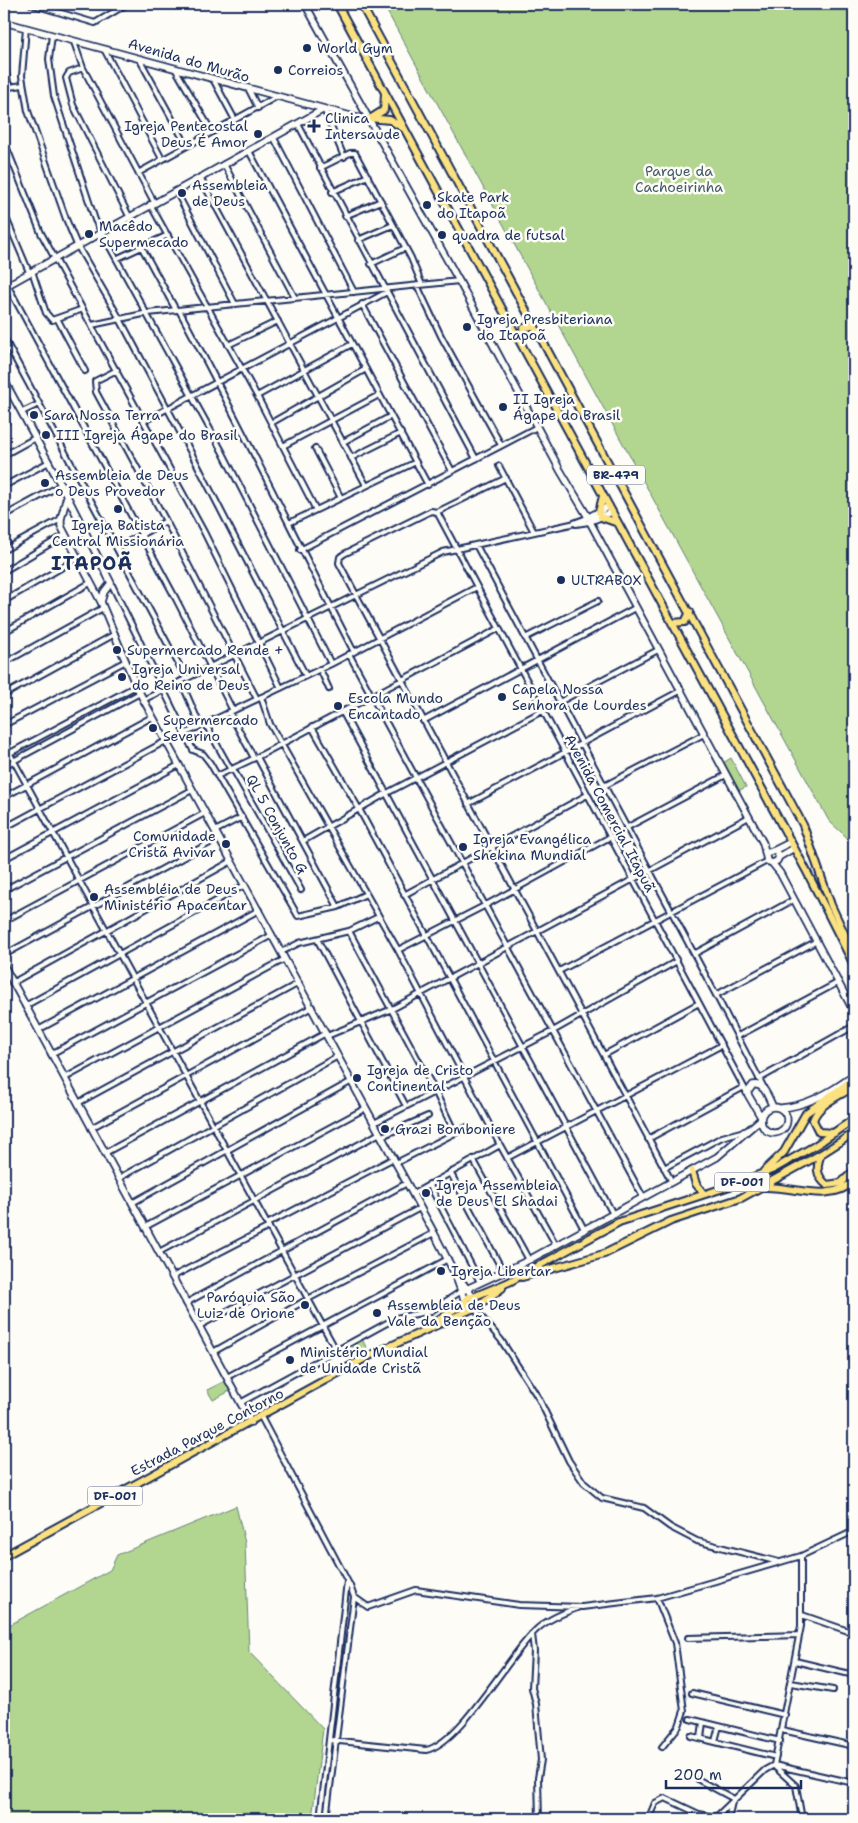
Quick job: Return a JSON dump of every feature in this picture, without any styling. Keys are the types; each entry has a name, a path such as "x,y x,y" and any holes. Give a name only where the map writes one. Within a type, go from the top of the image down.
{"main road":[{"name":"BR-479","path":"337,4 793,845 854,965"},
{"name":"BR-479","path":"362,4 803,825 829,899 854,954"},
{"path":"370,118 384,110 385,92"},
{"path":"370,118 393,121 405,130"},
{"path":"519,337 524,328 535,326"},
{"path":"603,495 600,514 618,523"},
{"path":"672,623 685,622 690,612"},
{"path":"760,1175 784,1152 806,1113 854,1079"},
{"path":"835,1132 819,1132 813,1120 815,1114 820,1108 854,1086"},
{"name":"DF-001","path":"704,1194 760,1175 808,1150 854,1119"},
{"path":"516,1278 528,1277 604,1254 671,1221 718,1207 821,1154 854,1133"},
{"path":"821,1154 817,1170 821,1180 828,1185 841,1183 854,1171"},
{"path":"692,1171 696,1184 704,1194"},
{"path":"760,1187 790,1187 822,1194 845,1188 854,1181"},
{"name":"Estrada Parque Contorno","path":"4,1556 370,1356 474,1307 509,1282 619,1222 704,1194"},
{"name":"Estrada Parque Contorno","path":"474,1296 509,1282"},
{"path":"465,1302 474,1307 474,1296"},
{"name":"DF-001","path":"465,1302 468,1297 474,1296"},
{"name":"Estrada Parque Contorno","path":"422,1330 465,1302"}],"street":[{"path":"30,4 83,20 99,22 127,4"},
{"path":"305,4 370,118 578,503 590,519 598,540 763,843 770,851 793,900 854,1012"},
{"name":"Avenida do Murão","path":"4,22 249,90 358,118 370,118"},
{"path":"26,28 22,54 23,86 34,128 77,245 120,319 168,409 306,676"},
{"path":"52,35 49,59 56,104 92,213 193,395 331,664"},
{"path":"74,42 83,68 138,173 168,236 271,423 316,510"},
{"path":"104,50 162,159"},
{"path":"140,60 187,146"},
{"path":"4,64 9,87 23,86"},
{"path":"83,68 69,73 66,78 73,106 129,216"},
{"path":"176,70 212,132"},
{"path":"213,79 236,120"},
{"path":"249,90 258,108"},
{"path":"138,173 276,97"},
{"path":"338,907 230,710 212,667 142,534 5,284 31,272 324,109 344,157"},
{"path":"298,124 332,192 476,458"},
{"path":"274,138 354,292"},
{"path":"4,141 41,233 144,421 281,688"},
{"path":"248,151 428,485"},
{"path":"320,168 350,153 358,157 406,248 422,285"},
{"path":"224,164 295,298"},
{"path":"332,192 368,176"},
{"path":"200,177 366,485"},
{"path":"176,190 235,304"},
{"path":"345,216 380,201"},
{"path":"4,213 31,272 49,318 58,320 83,309"},
{"path":"358,240 393,224"},
{"path":"118,258 141,246 168,236"},
{"path":"141,246 218,381 289,523 300,550 354,652"},
{"path":"371,264 406,248"},
{"path":"92,325 148,313 354,292 386,291 459,281"},
{"path":"417,286 441,336 501,445"},
{"path":"144,421 386,291"},
{"path":"362,304 452,471"},
{"path":"58,320 85,371"},
{"path":"228,345 278,321"},
{"path":"4,338 186,678"},
{"path":"256,396 352,344"},
{"path":"271,423 366,369"},
{"path":"117,370 95,381 95,388 166,521 234,655 267,710 268,719 398,950 500,1145 556,1245"},
{"path":"4,380 76,513 184,734 193,750 204,755 218,776 297,915 302,917 338,907 366,894"},
{"path":"283,446 379,395"},
{"path":"22,412 39,404"},
{"path":"343,442 391,416"},
{"path":"300,550 537,427"},
{"path":"351,458 401,433"},
{"path":"4,455 35,438"},
{"path":"315,448 341,498"},
{"path":"4,486 48,462"},
{"path":"289,523 416,462"},
{"path":"499,466 534,532"},
{"path":"506,478 437,512 431,511 340,557 339,563 672,1182"},
{"path":"4,516 61,485"},
{"path":"67,496 62,516 65,535 102,605 136,686 434,1233 455,1274 465,1302"},
{"path":"143,700 358,596 433,556 590,519 611,509"},
{"path":"4,550 69,510 76,513"},
{"name":"Avenida Comercial Itapuã","path":"437,512 498,630 746,1090"},
{"path":"117,548 166,521"},
{"path":"4,570 65,535"},
{"name":"Avenida Comercial Itapuã","path":"476,545 716,994 763,1088"},
{"path":"4,601 78,558"},
{"path":"4,632 90,583"},
{"path":"102,605 104,592 111,583"},
{"path":"184,734 230,710 320,670 477,588"},
{"path":"96,593 104,592"},
{"path":"525,638 598,601"},
{"path":"4,663 102,605"},
{"path":"423,721 635,608"},
{"path":"218,776 256,758 498,630"},
{"path":"4,695 115,634"},
{"path":"303,841 387,793 658,650"},
{"path":"349,654 486,905 595,1111 644,1198"},
{"path":"4,725 126,661"},
{"path":"320,670 329,689"},
{"name":"QL 5 Conjunto G","path":"181,681 203,724 232,769 301,890"},
{"path":"10,753 136,686"},
{"path":"468,804 582,745 680,691"},
{"path":"4,766 140,693"},
{"path":"342,711 613,1214"},
{"path":"4,797 152,717"},
{"path":"312,727 427,934 584,1229"},
{"path":"604,786 704,734"},
{"path":"4,828 166,741"},
{"path":"4,743 336,1350"},
{"path":"4,860 179,765"},
{"path":"626,828 726,775"},
{"path":"4,890 192,790"},
{"path":"404,895 587,795"},
{"path":"4,921 205,812"},
{"path":"215,831 242,817"},
{"path":"105,1153 326,1034 362,1022 392,1009 749,817"},
{"path":"398,950 486,905 610,837"},
{"path":"4,955 219,838"},
{"path":"770,851 793,845"},
{"path":"559,971 774,860 793,845"},
{"path":"770,851 774,860"},
{"path":"12,982 232,861"},
{"path":"25,1006 245,885"},
{"path":"694,954 793,900"},
{"path":"38,1030 259,910"},
{"path":"281,952 293,945 349,931 378,917"},
{"path":"349,931 392,1009 455,1133"},
{"path":"51,1054 272,935"},
{"path":"316,939 406,1106"},
{"path":"716,994 817,941"},
{"path":"64,1078 285,959"},
{"path":"374,1123 553,1030 677,961"},
{"path":"4,966 251,1422"},
{"path":"738,1036 839,982"},
{"path":"78,1103 299,983"},
{"path":"604,1055 700,1003"},
{"path":"92,1128 312,1007"},
{"path":"759,1079 854,1026"},
{"path":"507,1158 722,1045"},
{"path":"118,1178 338,1056"},
{"path":"746,1090 761,1118 763,1127 771,1133 776,1133 785,1128 787,1118 797,1107 828,1092 854,1075"},
{"path":"132,1203 352,1082"},
{"path":"648,1139 753,1085 758,1084 763,1088 773,1107"},
{"path":"240,1402 396,1318 431,1311 467,1287 504,1273 644,1198 727,1150 761,1118 768,1108 797,1107"},
{"path":"145,1227 366,1108"},
{"path":"780,1108 787,1118"},
{"path":"159,1252 381,1134 428,1116"},
{"path":"172,1277 395,1160 467,1127"},
{"path":"664,1168 722,1137 763,1127"},
{"path":"412,1194 500,1145"},
{"path":"473,1159 529,1260"},
{"path":"450,1172 504,1273"},
{"path":"186,1303 281,1250 407,1184"},
{"path":"430,1184 480,1282"},
{"path":"199,1326 420,1208"},
{"path":"213,1352 308,1298 434,1233"},
{"path":"227,1377 448,1260"},
{"path":"455,1274 474,1296"},
{"path":"474,1307 501,1340 539,1399 569,1461 584,1483 602,1498 644,1508 670,1527 697,1541 779,1562"},
{"path":"261,1417 348,1581 354,1597 341,1686 326,1819"},
{"path":"354,1597 368,1607 405,1593 425,1590 519,1605 582,1607 657,1598 801,1556 854,1531"},
{"path":"774,1765 791,1683 802,1615 801,1556"},
{"path":"320,1819 348,1581"},
{"path":"657,1598 675,1643 684,1711 679,1726 662,1747"},
{"path":"330,1740 426,1750 434,1748 461,1724 532,1634 557,1616 582,1607"},
{"path":"802,1615 854,1633"},
{"path":"342,1621 352,1616"},
{"path":"532,1634 534,1651 532,1688 536,1704 541,1763 538,1778 540,1819"},
{"path":"688,1638 799,1635"},
{"path":"795,1661 854,1676"},
{"path":"791,1683 833,1690"},
{"path":"336,1686 341,1686"},
{"path":"692,1693 785,1715"},
{"path":"690,1719 780,1741"},
{"path":"701,1738 703,1722"},
{"path":"715,1741 719,1726"},
{"path":"782,1730 854,1746"},
{"path":"691,1736 776,1757"},
{"path":"774,1765 796,1786 802,1819"},
{"path":"650,1815 655,1803 665,1798 699,1814 715,1818 765,1770 774,1765 854,1782"},
{"path":"699,1780 733,1800"},
{"path":"728,1819 733,1800"}],"green space":[{"name":"Parque da Cachoeirinha","path":"383,4 854,4 854,844 829,821"},
{"path":"731,758 746,787 738,791 723,763"},
{"path":"362,1339 367,1349 349,1359 344,1349"},
{"path":"225,1381 230,1391 213,1400 207,1390"},
{"path":"236,1506 245,1543 249,1652 323,1729 312,1819 4,1819 4,1628 110,1570 117,1555"}],"place":[{"name":"World Gym","path":"307,48"},
{"name":"Correios","path":"278,70"},
{"name":"Clinica Intersaude","path":"314,126"},
{"name":"Igreja Pentecostal Deus É Amor","path":"258,134"},
{"name":"Assembleia de Deus","path":"182,193"},
{"name":"Skate Park do Itapoã","path":"427,205"},
{"name":"Macêdo Supermecado","path":"89,234"},
{"name":"quadra de futsal","path":"442,235"},
{"name":"Igreja Presbiteriana do Itapoã","path":"467,327"},
{"name":"II Igreja Ágape do Brasil","path":"503,407"},
{"name":"Sara Nossa Terra","path":"34,415"},
{"name":"III Igreja Ágape do Brasil","path":"46,435"},
{"name":"Assembleia de Deus o Deus Provedor","path":"45,483"},
{"name":"Igreja Batista Central Missionária","path":"118,509"},
{"name":"ULTRABOX","path":"561,580"},
{"name":"Supermercado Rende +","path":"117,650"},
{"name":"Igreja Universal do Reino de Deus","path":"122,677"},
{"name":"Capela Nossa Senhora de Lourdes","path":"502,697"},
{"name":"Escola Mundo Encantado","path":"338,706"},
{"name":"Supermercado Severino","path":"153,728"},
{"name":"Comunidade Cristã Avivar","path":"226,844"},
{"name":"Igreja Evangélica Shekina Mundial","path":"463,847"},
{"name":"Assembléia de Deus Ministério Apacentar","path":"94,897"},
{"name":"Igreja de Cristo Continental","path":"357,1078"},
{"name":"Grazi Bomboniere","path":"385,1129"},
{"name":"Igreja Assembleia de Deus El Shadai","path":"426,1193"},
{"name":"Igreja Libertar","path":"441,1271"},
{"name":"Paróquia São Luiz de Orione","path":"305,1305"},
{"name":"Assembleia de Deus Vale da Benção","path":"377,1313"},
{"name":"Ministério Mundial de Unidade Cristã","path":"290,1360"}],"district":[{"name":"ITAPOÃ","path":"92,563"}]}
